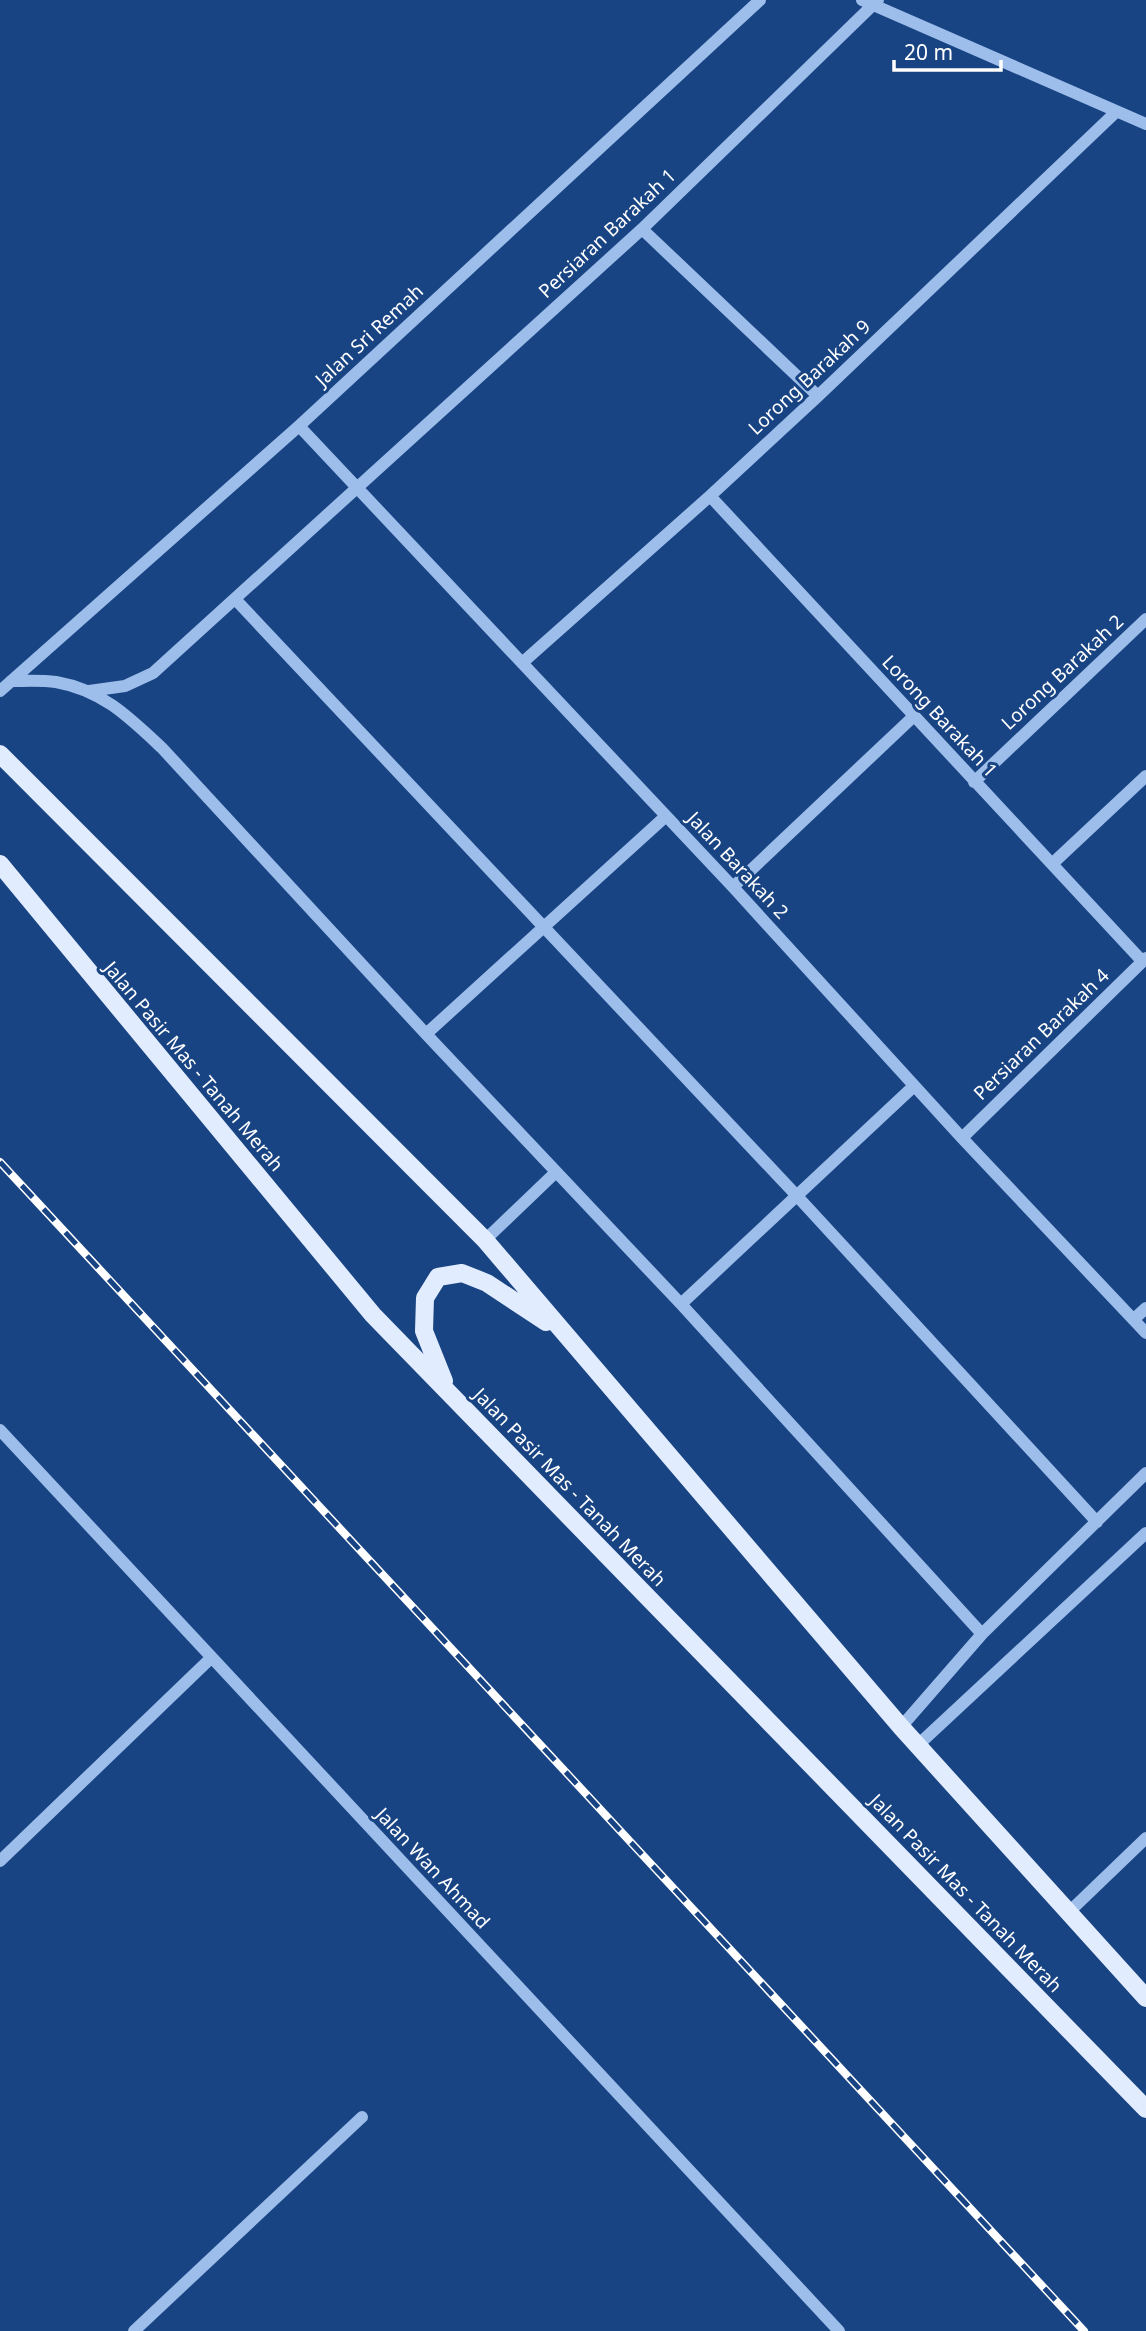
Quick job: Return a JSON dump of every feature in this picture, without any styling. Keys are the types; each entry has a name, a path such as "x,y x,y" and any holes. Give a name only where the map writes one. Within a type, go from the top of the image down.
{"main road":[{"path":"0,754 485,1240 901,1727 1146,1997"},
{"name":"Jalan Pasir Mas - Tanah Merah","path":"0,864 373,1315 1146,2109"},
{"path":"447,1391 424,1331 425,1298 438,1277 463,1273 486,1283 569,1339"}],"street":[{"name":"Jalan Sri Remah","path":"0,691 299,426 760,0"},
{"path":"871,2 1146,124"},
{"name":"Persiaran Barakah 1","path":"89,691 125,686 153,673 642,229 871,2"},
{"name":"Lorong Barakah 9","path":"522,663 818,396 1116,112"},
{"path":"642,229 818,396"},
{"name":"Jalan Barakah 2","path":"299,426 733,887 962,1138 1146,1333"},
{"name":"Lorong Barakah 1","path":"710,496 974,782 1144,959"},
{"path":"234,599 797,1196 1097,1522"},
{"name":"Lorong Barakah 2","path":"974,782 1146,619"},
{"path":"11,681 54,682 89,691 120,709 162,748 426,1034 681,1304 982,1634"},
{"path":"733,887 914,716"},
{"path":"1052,863 1146,776"},
{"path":"426,1034 666,816"},
{"name":"Persiaran Barakah 4","path":"962,1138 1144,959"},
{"path":"681,1304 914,1086"},
{"path":"485,1240 556,1172"},
{"path":"1134,1319 1146,1308"},
{"name":"Jalan Wan Ahmad","path":"0,1430 839,2331"},
{"path":"901,1727 982,1634 1146,1473"},
{"path":"918,1745 1146,1533"},
{"path":"0,1861 211,1658"},
{"path":"1069,1912 1146,1838"},
{"path":"134,2331 362,2117"}],"railway":[{"path":"0,1162 1084,2331"}]}
